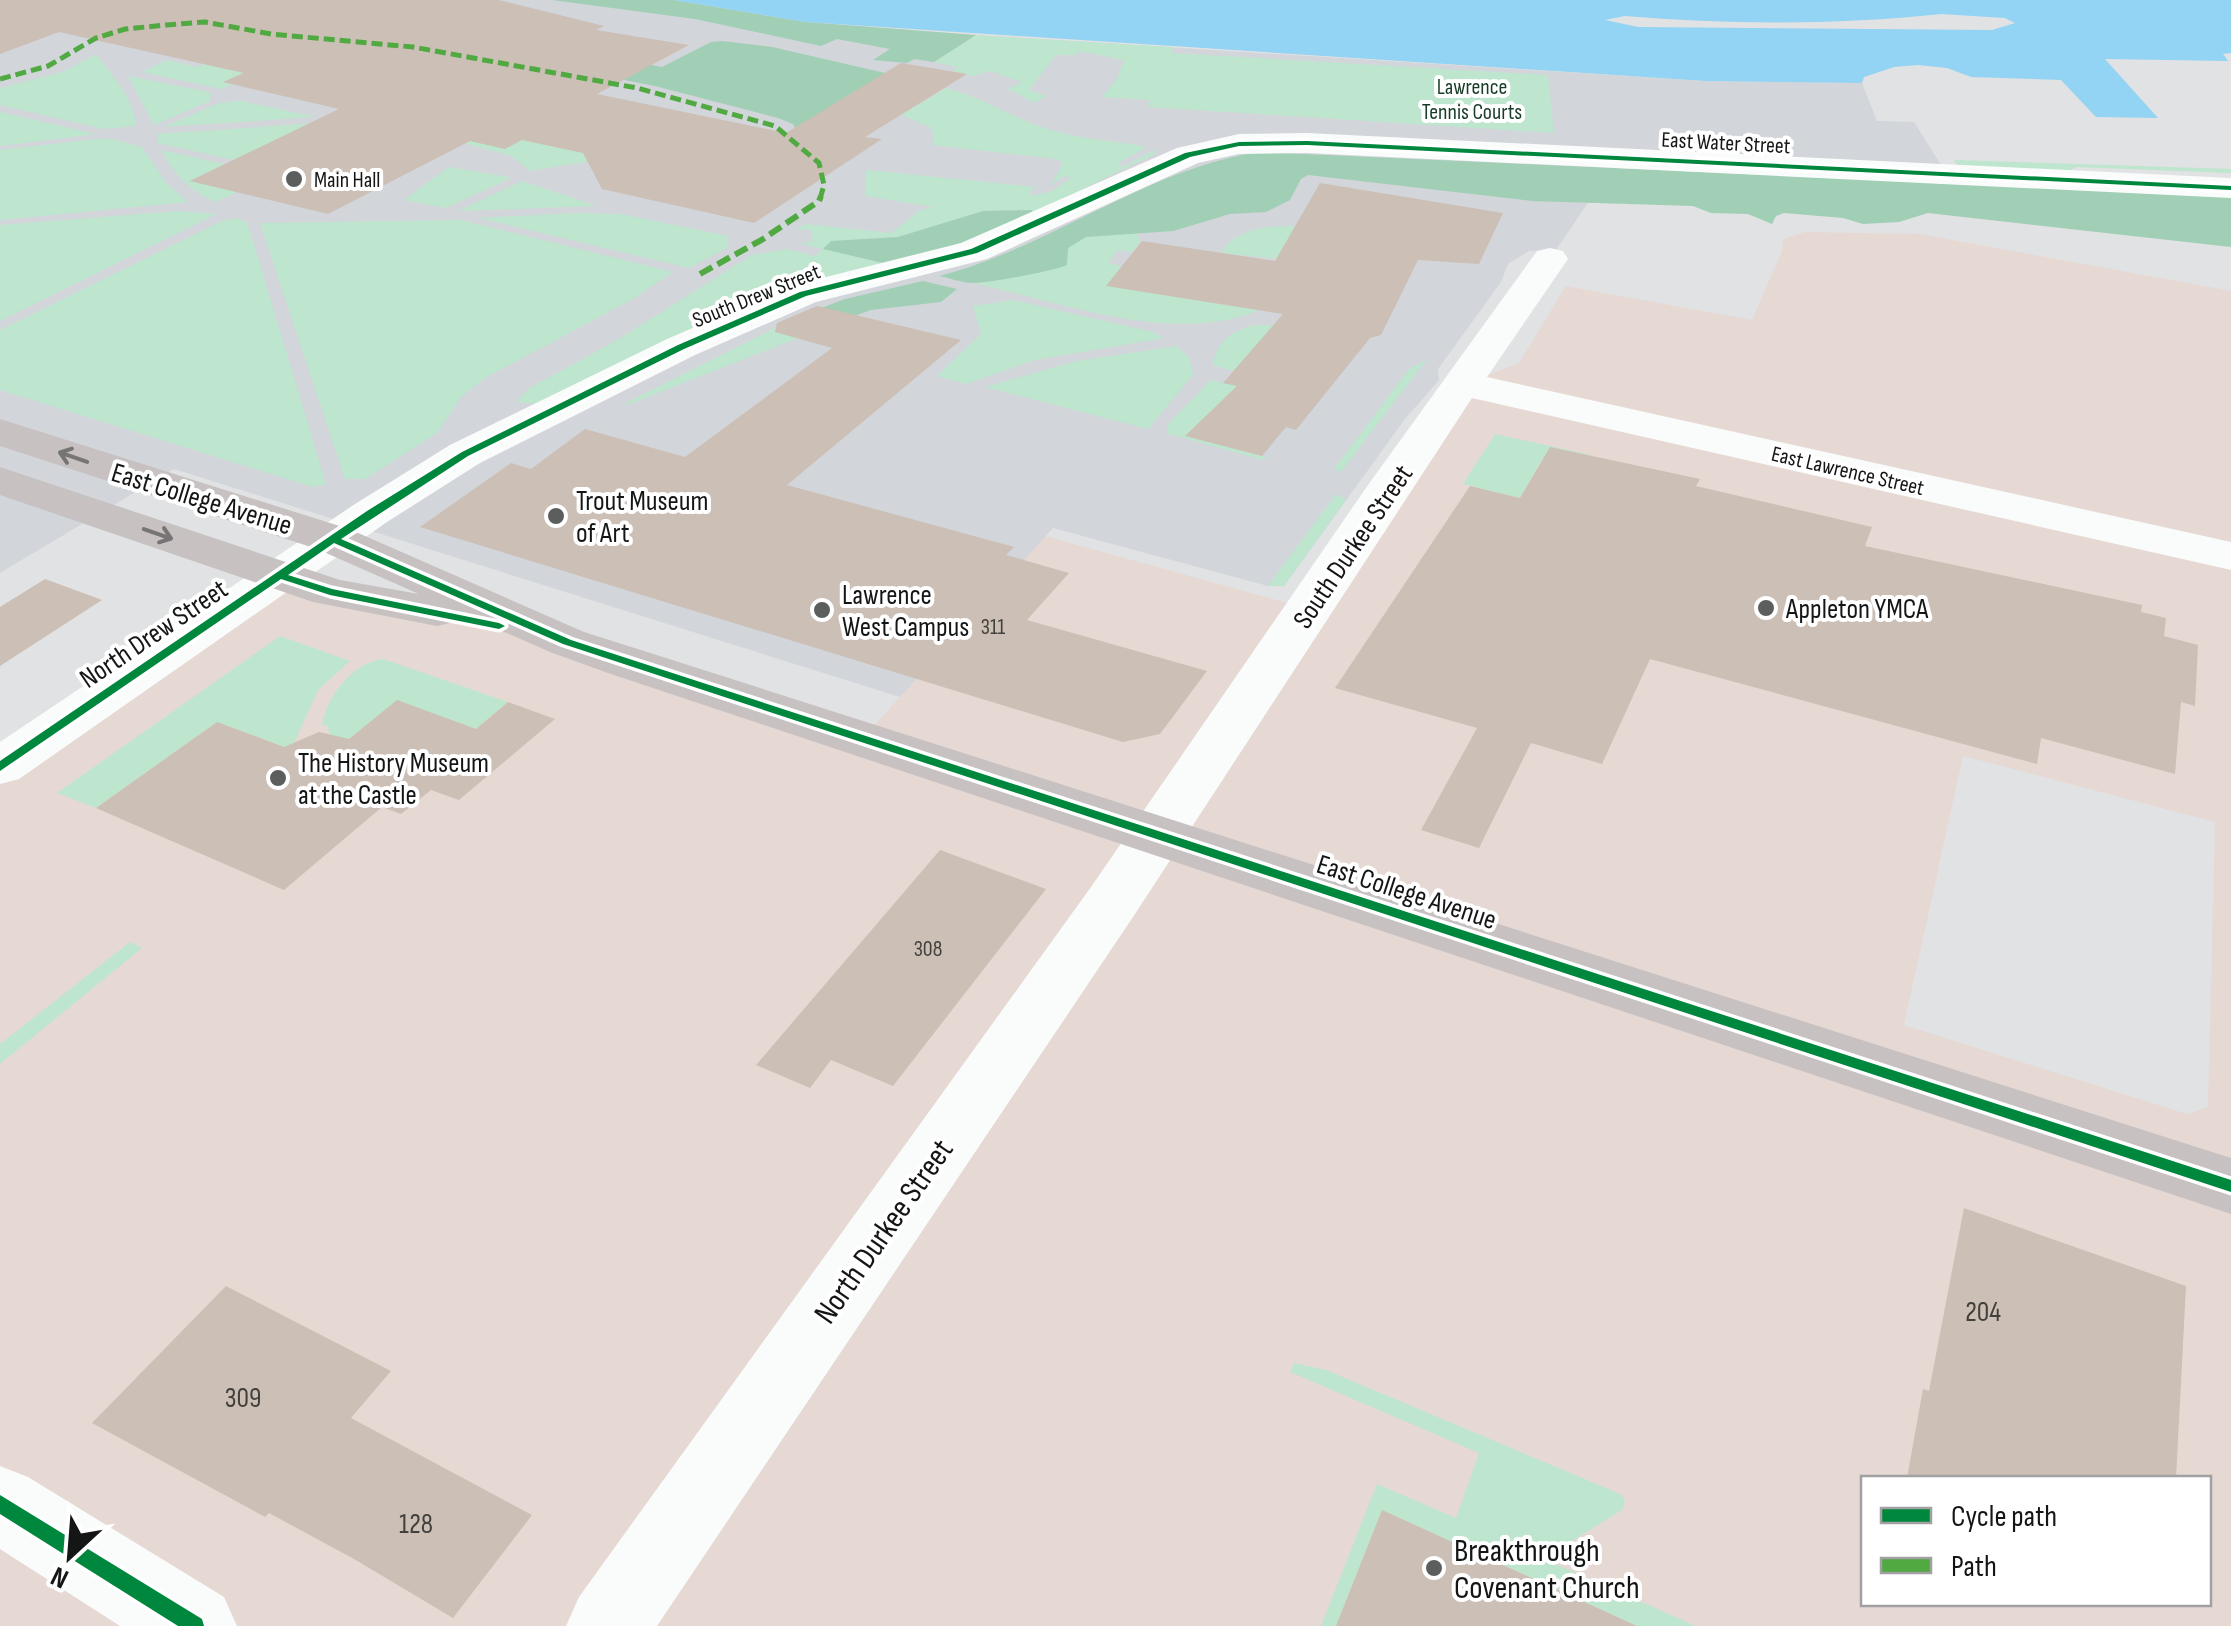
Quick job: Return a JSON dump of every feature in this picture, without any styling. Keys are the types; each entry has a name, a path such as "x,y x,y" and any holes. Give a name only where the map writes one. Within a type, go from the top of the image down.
{"main road":[{"name":"East College Avenue","path":"0,432 333,539 375,561 567,642 2231,1186"},
{"name":"East College Avenue","path":"0,480 330,592 567,642"}],"street":[{"name":"East Water Street","path":"1218,147 1294,143 1444,148 2231,188"},
{"name":"South Drew Street","path":"333,539 497,438 771,306 826,287 974,250 1172,160 1218,147"},
{"name":"South Durkee Street","path":"1157,835 1384,494 1466,384 1550,259"},
{"name":"East Lawrence Street","path":"1466,384 2231,556"},
{"name":"North Drew Street","path":"0,767 333,539"},
{"name":"North Durkee Street","path":"608,1626 1157,835"},
{"path":"0,1504 195,1626"}],"shaded area":[{"path":"0,0 674,0 806,22 976,35 1706,81 1862,83 1877,121 1914,122 1943,168 1623,151 1556,250 1529,251 1508,264 1501,282 1438,369 1439,380 1405,419 1284,586 1268,586 1053,528 900,697 174,469 0,573"},
{"path":"1805,232 1920,234 2231,291 2231,1626 0,1626 0,767 281,576 330,592 567,642 862,739 1045,536 1309,609 1465,384 1519,363 1566,286 1752,320 1782,251 1783,239","holes":["1963,756 2215,822 2208,1107 2187,1114 1904,1025"]}],"green space":[{"path":"552,0 674,0 806,22 976,35 934,62 914,59 907,63 873,60 890,49 837,39 821,46 695,19"},
{"name":"Lawrence Tennis Courts","path":"976,35 1173,47 1172,53 1548,75 1554,133 1148,107 1150,100 1102,97 1117,79 1124,60 1078,51 1076,55 1056,55 1029,90 1046,96 1035,103 1008,89 1022,82 989,71 973,76 952,72 957,67 934,62"},
{"path":"711,42 772,47 885,73 796,130 793,124 778,118 655,86 563,68 610,57 662,67"},
{"path":"96,54 127,97 136,126 104,129 0,105 0,88 63,72"},
{"path":"167,60 244,73 225,81 234,84 221,89 142,72"},
{"path":"128,76 211,93 210,101 154,125"},
{"path":"946,88 1048,129 1147,147 1118,163 1122,167 1154,150 1155,154 1033,213 983,211 899,237 858,239 887,264 795,285 538,404 517,402 528,389 617,340 752,255 787,249 815,256 822,249 799,243 813,241 810,229 796,230 805,224 891,233 920,210 933,207 866,196 866,170 1036,187 1029,192 1032,196 1052,191 1071,178 1064,176 1051,185 1063,163 1057,159 932,145 930,127 901,115"},
{"path":"241,101 315,117 163,127 219,103"},
{"path":"0,112 96,134 0,146"},
{"path":"331,122 233,160 158,143 157,134"},
{"path":"113,139 142,147 166,183 188,202 0,220 0,150"},
{"path":"522,140 600,156 591,161 530,171 511,156 456,141"},
{"path":"161,150 224,164 190,181 237,192 217,202 199,193 178,175"},
{"path":"1259,152 2231,196 2231,247 1928,213 1899,222 1863,224 1843,218 1784,213 1776,216 1772,224 1748,214 1711,213 1693,206 1532,201 1308,175 1301,179 1290,200 1266,212 1230,214 1173,231 1086,237 1068,248 1067,265 1019,277 971,283 939,276 1020,247 1177,175"},
{"path":"1954,160 2231,169 2231,173 2076,167 2069,171 1957,165"},
{"path":"449,167 511,178 446,208 404,200"},
{"path":"522,181 597,206 458,211"},
{"path":"178,211 216,214 0,321 0,225"},
{"path":"983,211 1033,213 972,240 887,264 823,249 831,241 898,237"},
{"path":"621,214 728,236 727,248 689,268 478,218"},
{"path":"236,218 249,228 326,484 313,487 0,390 0,330 222,221"},
{"path":"461,220 673,272 633,299 485,378 461,397 437,433 365,479 345,479 260,223"},
{"path":"1294,226 1327,264 1221,253 1244,233"},
{"path":"1136,233 1141,241 1132,252 1118,250 1108,263 1121,266 1107,286 1257,307 1255,312 1222,321 1152,322 1080,310 976,284 1047,269 1068,256 1067,248 1086,237"},
{"path":"923,281 957,289 941,302 871,310 854,316 790,320 845,299"},
{"path":"1013,300 1153,332 1164,338 1035,360 966,384 937,376 981,334 973,306"},
{"path":"854,316 630,404 624,404 790,320"},
{"path":"1255,325 1277,325 1233,371 1213,365 1227,338"},
{"path":"1177,346 1189,358 1193,375 1148,429 985,387 1076,361"},
{"path":"1427,359 1341,472 1334,469 1409,369"},
{"path":"1211,380 1237,386 1186,436 1266,457 1263,460 1166,433 1169,423"},
{"path":"1495,434 1587,454 1580,466 1543,458 1520,498 1463,484"},
{"path":"1336,494 1346,500 1284,586 1268,586"},
{"path":"280,636 350,661 318,690 295,741 287,748 217,722 96,808 57,793"},
{"path":"383,659 508,702 476,729 397,701 346,741 329,734 328,726 322,725 335,692 361,667"},
{"path":"130,942 142,948 0,1064 0,1044"},
{"path":"1294,1363 1326,1370 1620,1494 1625,1500 1623,1509 1544,1559 1696,1626 1637,1626 1382,1510 1336,1626 1321,1626 1377,1484 1456,1518 1479,1453 1290,1372"}],"water":[{"path":"674,0 2231,0 2231,53 2223,54 2228,61 2105,59 2158,118 2096,117 2061,80 1971,77 1947,68 1918,65 1894,67 1864,77 1862,83 1706,81 806,22","holes":["1941,14 2005,18 2015,23 1992,30 1638,27 1605,20 1625,16 1823,22"]}],"building":[{"path":"0,0 499,0 604,26 596,30 689,45 597,94 786,133 901,63 967,74 865,137 882,139 754,223 602,189 583,153 522,140 505,149 470,141 328,214 190,181 339,109 223,82 244,73 59,32 0,54"},
{"path":"1320,183 1503,213 1479,264 1418,260 1381,335 1370,338 1296,430 1286,427 1262,456 1185,436 1237,386 1223,383 1283,314 1106,286 1142,241 1275,261"},
{"path":"817,306 961,340 787,485 1014,547 1006,555 1069,573 1027,620 1207,671 1160,734 1123,742 420,527 511,463 531,469 585,429 685,457 832,348 775,332 777,323"},
{"name":"Appleton YMCA","path":"1550,447 1700,479 1696,486 1872,527 1865,546 2142,605 2141,612 2166,618 2164,636 2198,645 2195,706 2181,702 2175,774 2041,738 2037,764 1650,659 1602,764 1531,743 1479,848 1421,830 1477,728 1335,688 1470,486 1520,498"},
{"path":"45,579 102,600 0,666 0,607"},
{"name":"The History Museum at the Castle","path":"397,700 476,729 508,702 555,719 459,800 431,790 401,814 382,807 284,890 96,808 217,722 284,747 319,732 349,739"},
{"path":"940,850 1046,889 893,1086 831,1060 810,1088 756,1065"},
{"path":"1964,1208 2186,1286 2176,1476 1907,1476 1923,1389 1929,1391"},
{"path":"226,1286 391,1371 351,1418 532,1515 453,1618 269,1513 265,1517 92,1423"},
{"name":"Breakthrough Covenant Church","path":"1382,1510 1637,1626 1336,1626"}],"marked path":[{"path":"0,79 48,66 96,38 125,29 205,22 271,34 413,47 637,88 775,126 819,163 824,185 819,201 763,239 700,274"}],"cycle path":[{"path":"0,767 371,513 465,454 681,347 803,294 974,251 1188,155 1239,144 1307,143 2231,188"},
{"path":"333,539 567,642 2231,1186"},
{"path":"281,576 330,592 499,626"},
{"path":"0,1504 195,1626"}],"place":[{"name":"Main Hall","path":"294,179"},
{"name":"Trout Museum of Art","path":"556,516"},
{"name":"Appleton YMCA","path":"1766,608"},
{"name":"Lawrence West Campus","path":"822,610"},
{"name":"The History Museum at the Castle","path":"278,778"},
{"name":"Breakthrough Covenant Church","path":"1434,1568"}]}
